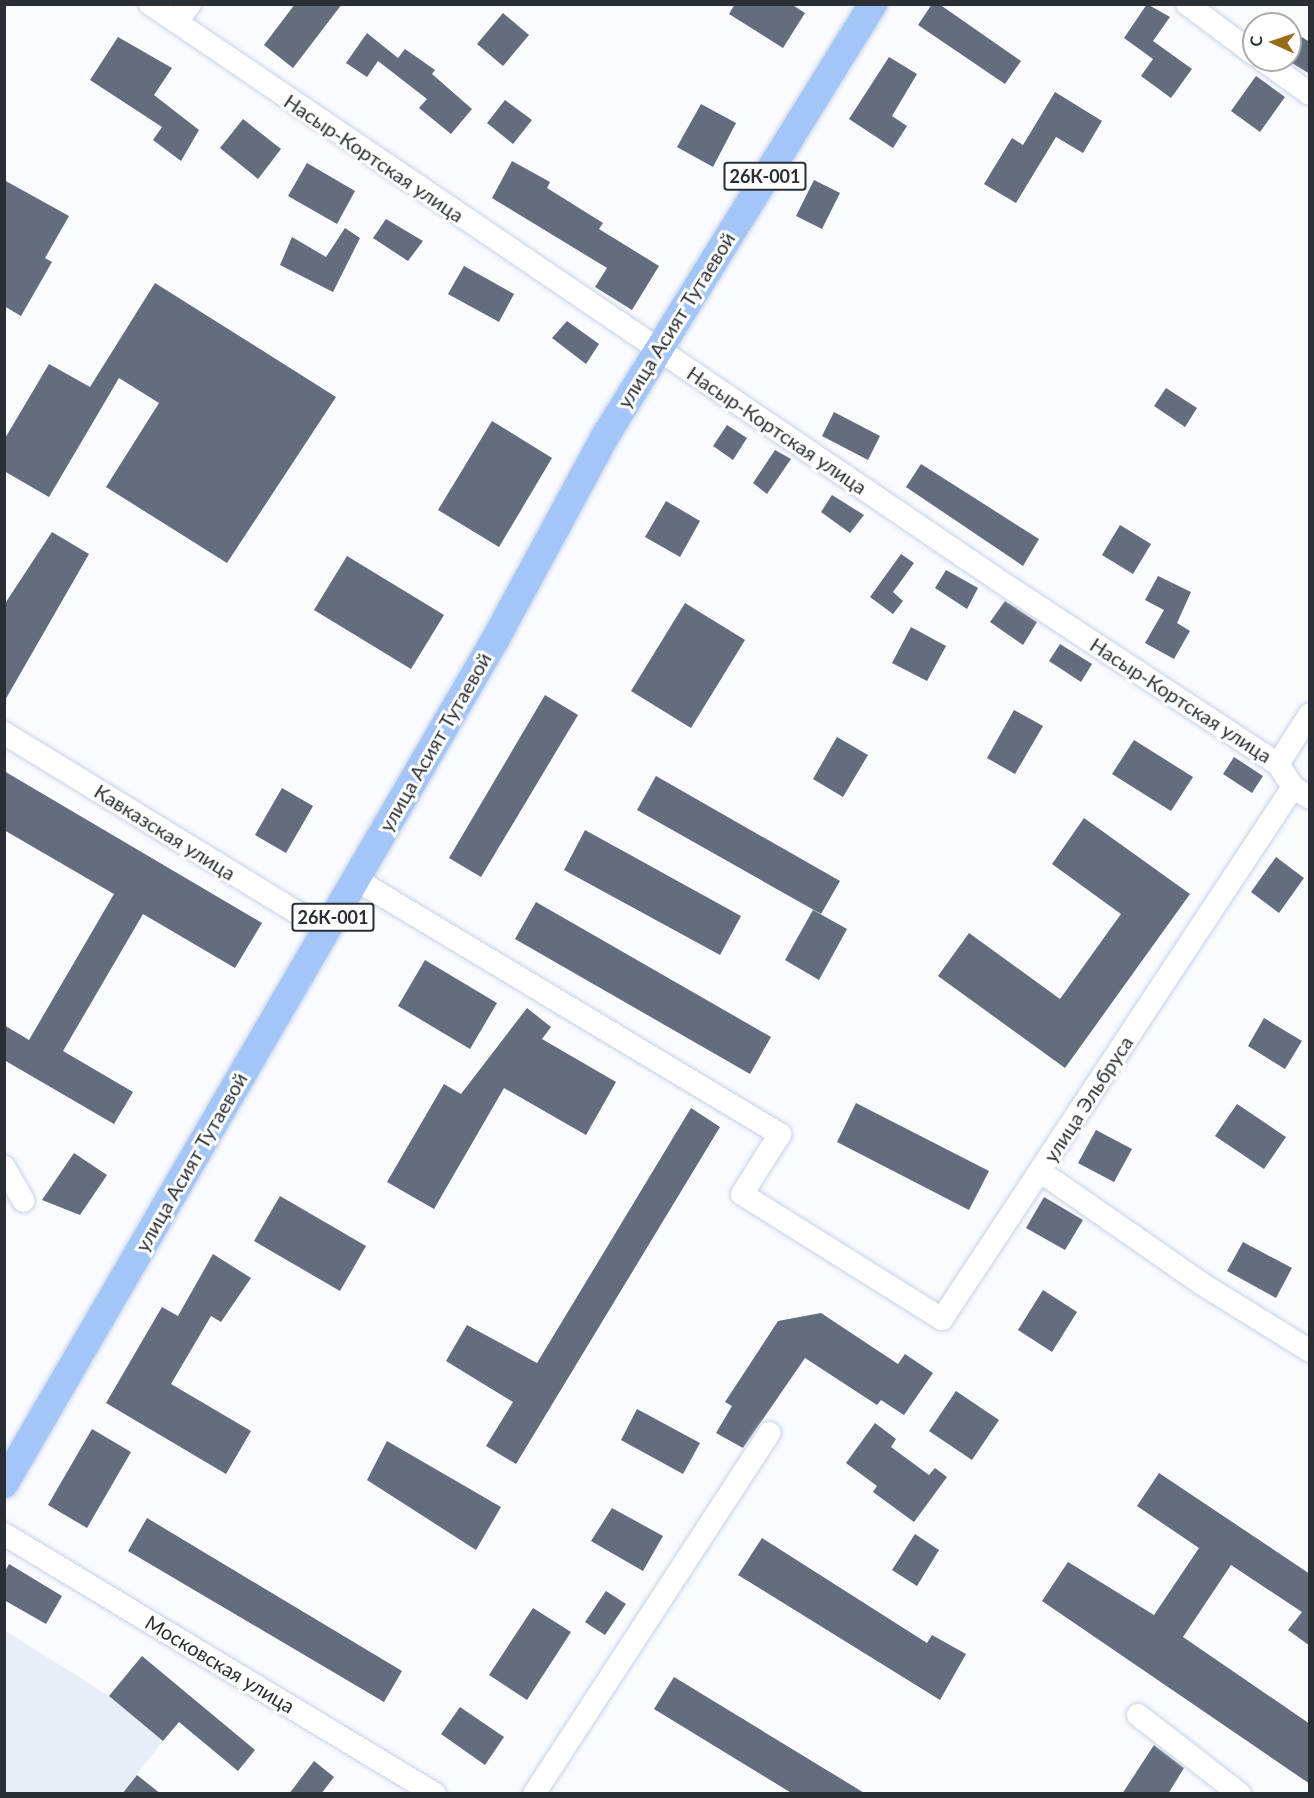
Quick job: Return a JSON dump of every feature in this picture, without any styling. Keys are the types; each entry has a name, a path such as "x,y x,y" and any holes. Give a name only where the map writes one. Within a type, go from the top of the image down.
{"main road":[{"name":"улица Асият Тутаевой","path":"4,1484 355,879 657,348 873,4"}],"street":[{"name":"Насыр-Кортская улица","path":"150,4 657,348 1278,764 1301,793"},
{"path":"176,22 190,4"},
{"path":"1186,4 1242,45"},
{"path":"1280,72 1310,94"},
{"path":"1278,764 1310,714"},
{"name":"Кавказская улица","path":"4,733 325,930"},
{"name":"улица Эльбруса","path":"1301,793 1041,1172 1202,1284 1310,1351"},
{"path":"355,879 780,1134 742,1194 942,1319 1041,1172"},
{"path":"4,1167 24,1201"},
{"path":"534,1794 770,1432"},
{"name":"Московская улица","path":"4,1534 435,1794"},
{"path":"1138,1715 1240,1794"}],"shaded area":[{"path":"4,1630 109,1696 163,1741 122,1793 5,1793"}],"building":[{"path":"295,4 342,4 293,68 264,45"},
{"path":"735,4 791,4 805,13 783,48 729,14"},
{"path":"932,4 939,4 1021,61 1005,84 918,25"},
{"path":"1147,4 1170,17 1153,41 1192,69 1171,98 1141,76 1153,59 1124,38"},
{"path":"503,13 529,35 503,66 477,44"},
{"path":"367,33 398,58 405,49 435,70 432,74 472,109 451,134 419,108 427,99 378,61 367,77 346,63"},
{"path":"118,37 172,68 154,95 199,130 181,161 153,140 162,127 90,80"},
{"path":"1302,37 1310,42 1310,74 1302,69"},
{"path":"889,57 917,74 892,116 907,126 893,148 849,119"},
{"path":"1256,76 1285,97 1260,132 1231,111"},
{"path":"1055,92 1102,121 1083,153 1056,137 1016,203 984,184 1012,138 1023,145"},
{"path":"505,100 532,120 513,144 487,123"},
{"path":"701,104 736,123 713,167 677,147"},
{"path":"243,119 281,149 258,179 220,148"},
{"path":"512,161 550,182 547,188 603,223 599,229 659,266 632,310 595,287 607,268 492,198"},
{"path":"307,163 355,191 337,224 288,196"},
{"path":"4,180 69,216 45,258 52,262 21,316 4,306"},
{"path":"814,180 840,193 822,229 796,216"},
{"path":"386,219 423,241 408,261 373,238"},
{"path":"345,228 360,238 333,292 280,265 292,237 326,257"},
{"path":"464,266 514,294 499,322 448,294"},
{"path":"155,283 336,397 227,563 106,487 159,403 119,378 49,497 4,471 4,440 49,364 90,387"},
{"path":"567,321 599,344 586,364 552,338"},
{"path":"1166,388 1197,408 1185,427 1154,406"},
{"path":"834,412 880,436 868,460 822,436"},
{"path":"492,421 552,458 499,547 438,510"},
{"path":"727,425 747,438 733,460 713,446"},
{"path":"775,450 791,459 767,494 753,483"},
{"path":"921,464 1039,539 1023,566 906,487"},
{"path":"832,495 864,515 850,533 821,512"},
{"path":"666,501 700,521 680,557 645,537"},
{"path":"1120,525 1151,544 1133,574 1102,555"},
{"path":"52,532 89,554 4,702 4,605"},
{"path":"901,554 914,563 893,592 903,601 893,614 870,597"},
{"path":"347,556 444,615 411,669 314,610"},
{"path":"946,570 978,588 967,609 935,588"},
{"path":"1158,576 1191,592 1177,623 1190,631 1174,659 1145,643 1164,610 1145,600"},
{"path":"1005,601 1037,622 1023,645 990,622"},
{"path":"685,603 745,640 691,728 631,691"},
{"path":"911,627 946,646 927,681 892,663"},
{"path":"1060,644 1092,664 1081,682 1049,661"},
{"path":"545,695 578,715 481,877 449,858"},
{"path":"1014,710 1043,726 1015,774 987,758"},
{"path":"837,737 868,755 843,797 813,779"},
{"path":"1134,740 1193,777 1171,811 1112,774"},
{"path":"1234,757 1263,776 1252,793 1223,774"},
{"path":"4,771 262,923 235,968 143,914 63,1051 133,1092 114,1124 4,1060 4,1025 29,1040 114,894 4,830"},
{"path":"656,776 840,881 821,914 637,810"},
{"path":"282,788 313,806 286,853 255,835"},
{"path":"1084,818 1190,894 1065,1068 938,976 969,933 1060,999 1121,914 1052,864"},
{"path":"585,830 741,916 720,955 564,870"},
{"path":"1276,857 1304,878 1279,913 1251,892"},
{"path":"536,902 771,1037 750,1074 515,939"},
{"path":"813,910 847,929 819,980 785,960"},
{"path":"425,960 497,1003 470,1049 398,1006"},
{"path":"527,1008 551,1027 542,1039 616,1082 586,1135 504,1088 434,1209 387,1182 444,1084 461,1094"},
{"path":"1264,1018 1302,1041 1285,1069 1248,1046"},
{"path":"856,1103 989,1171 969,1210 837,1142"},
{"path":"1237,1104 1286,1137 1264,1169 1215,1136"},
{"path":"691,1108 720,1127 516,1464 486,1446 513,1402 446,1361 467,1325 537,1363"},
{"path":"1096,1130 1132,1149 1114,1182 1078,1163"},
{"path":"74,1153 107,1175 80,1215 42,1200"},
{"path":"280,1196 366,1246 340,1291 254,1241"},
{"path":"1044,1197 1083,1220 1065,1250 1026,1228"},
{"path":"1243,1242 1292,1268 1276,1298 1227,1271"},
{"path":"213,1254 251,1278 221,1322 211,1316 171,1384 251,1431 226,1474 106,1403 162,1307 178,1316"},
{"path":"1043,1290 1077,1312 1052,1352 1018,1330"},
{"path":"821,1313 898,1364 905,1354 933,1373 904,1415 881,1400 877,1405 805,1358 743,1448 716,1433 732,1406 725,1402 778,1321"},
{"path":"956,1391 999,1420 972,1460 929,1431"},
{"path":"637,1409 700,1443 683,1474 621,1440"},
{"path":"875,1423 896,1439 891,1447 929,1475 935,1468 947,1477 914,1522 873,1492 877,1486 846,1463"},
{"path":"92,1429 131,1452 87,1528 48,1505"},
{"path":"387,1441 501,1507 476,1550 367,1480"},
{"path":"1159,1473 1310,1574 1310,1646 1288,1630 1302,1612 1231,1565 1183,1637 1310,1724 1310,1784 1042,1601 1068,1562 1154,1615 1199,1548 1137,1506"},
{"path":"612,1508 663,1536 643,1571 591,1541"},
{"path":"147,1518 402,1671 384,1702 128,1551"},
{"path":"915,1534 939,1550 917,1586 892,1570"},
{"path":"762,1538 927,1643 932,1635 966,1654 940,1700 738,1575"},
{"path":"9,1564 62,1596 46,1624 4,1600 4,1573"},
{"path":"606,1591 626,1604 605,1635 585,1622"},
{"path":"533,1608 571,1632 527,1700 489,1675"},
{"path":"142,1656 255,1750 238,1771 179,1722 163,1741 109,1696"},
{"path":"674,1677 866,1794 793,1794 654,1709"},
{"path":"460,1707 504,1737 485,1765 441,1734"},
{"path":"1154,1745 1184,1768 1168,1794 1122,1794"},
{"path":"314,1761 334,1777 321,1794 289,1794"},
{"path":"137,1775 161,1794 122,1794"}]}
